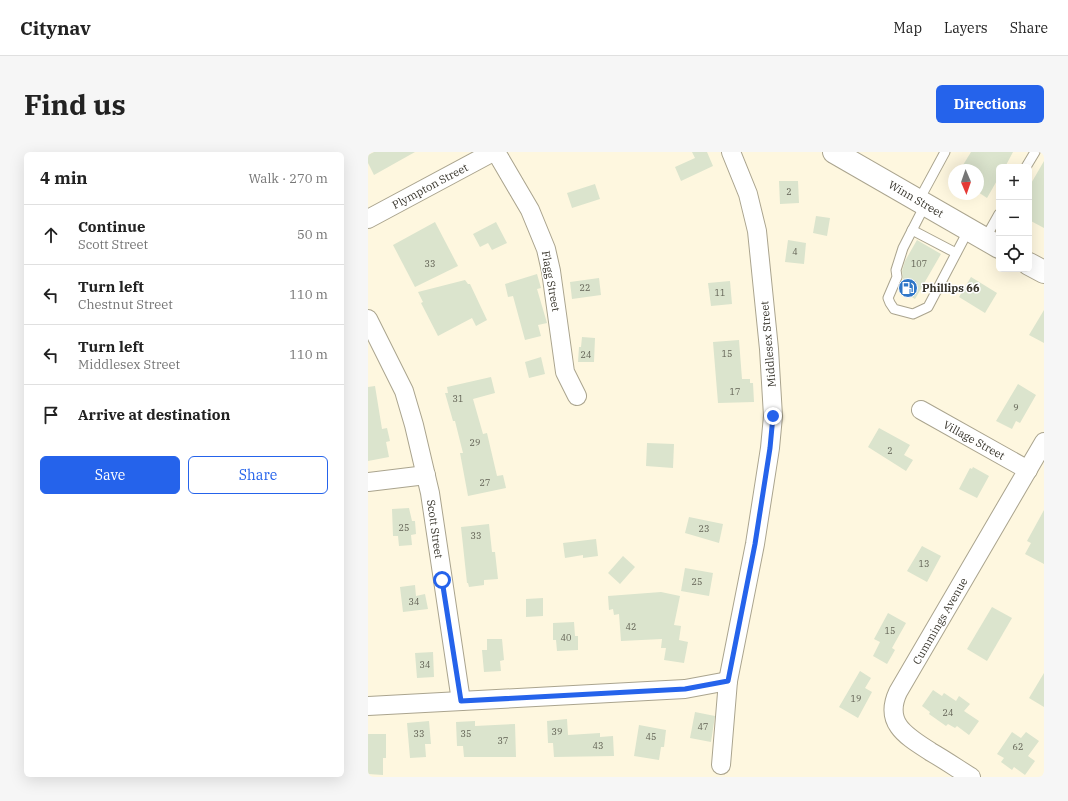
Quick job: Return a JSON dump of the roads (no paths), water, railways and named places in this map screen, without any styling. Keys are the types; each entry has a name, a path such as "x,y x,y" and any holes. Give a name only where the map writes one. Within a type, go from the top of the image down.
{"main road":[{"name":"Winn Street","path":"847,155 922,202 984,238"},
{"path":"1032,266 1044,272"}],"street":[{"name":"Plympton Street","path":"368,219 494,152"},
{"name":"Flagg Street","path":"494,152 530,210 546,249 553,283 565,372 577,396"},
{"name":"Middlesex Street","path":"721,765 728,681 755,544 771,436 773,404 757,232 748,194 731,152"},
{"name":"Scott Street","path":"368,319 404,391 426,475 461,701"},
{"name":"Village Street","path":"921,410 1028,470"},
{"name":"Cummings Avenue","path":"971,777 905,735 896,720 894,703 898,692 1044,442"},
{"path":"368,482 426,475"},
{"path":"368,706 685,689 728,681"}],"lane":[{"path":"945,152 903,248 896,270 897,277 888,298 894,308 913,314 928,306 956,253 984,238 996,219"},
{"path":"1028,164 1035,152"},
{"path":"912,230 956,253"}],"place":[{"name":"Phillips 66","path":"908,288"}]}
